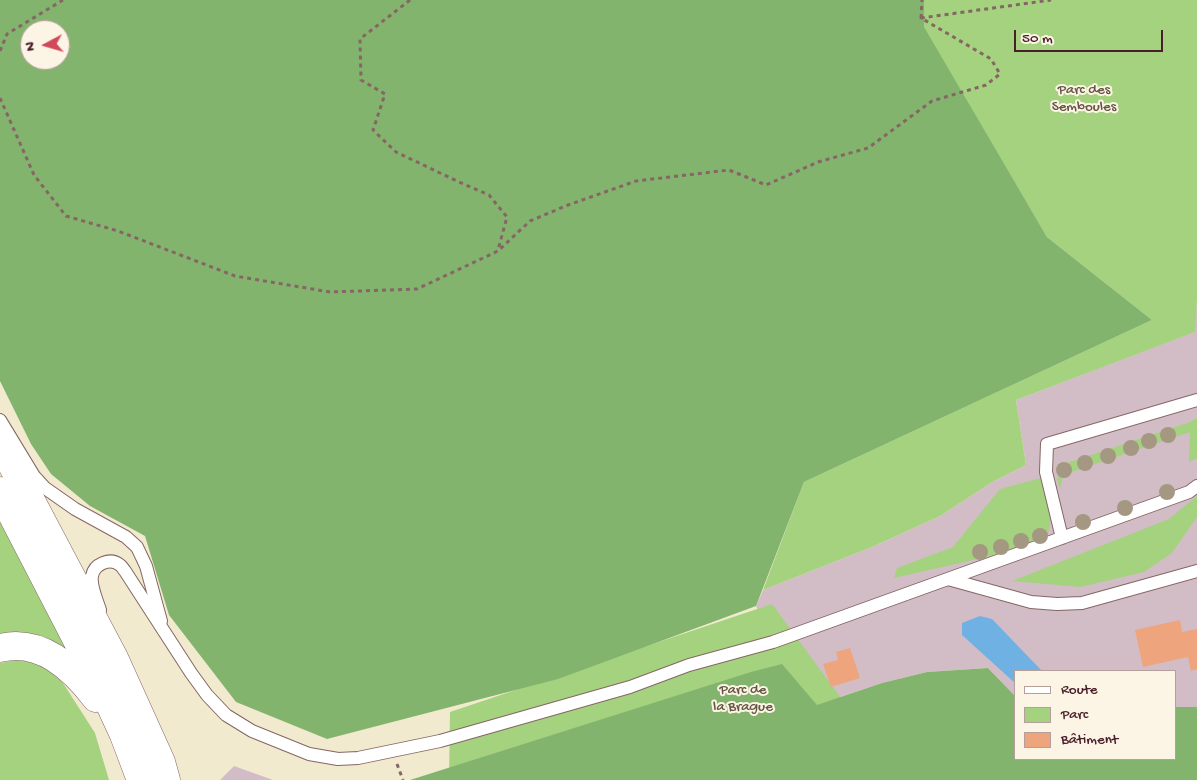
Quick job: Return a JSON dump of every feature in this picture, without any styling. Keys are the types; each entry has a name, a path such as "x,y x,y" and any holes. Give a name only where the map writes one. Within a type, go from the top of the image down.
{"main road":[{"path":"0,442 114,658 154,747 166,780"},
{"path":"0,491 124,735 140,780"},
{"path":"0,648 20,646 42,650 62,662 84,681 124,735"}],"lane":[{"path":"1062,538 1046,472 1047,444 1197,400"},
{"path":"0,420 34,476 44,488 75,509 110,526 137,547 143,556 165,635"},
{"path":"114,658 92,580 92,574 96,567 102,563 114,562 120,564 165,635 207,695 226,715 252,731 309,754 338,760 367,756 440,741 630,687 689,665 773,642 1189,492 1197,486"},
{"path":"948,580 1032,602 1065,604 1082,603 1197,571"}],"path":[{"path":"0,51 8,34 63,0"},
{"path":"410,0 360,39 361,80 385,94 373,130 396,152 489,195 507,217 498,251"},
{"path":"921,18 922,0"},
{"path":"921,18 1050,0"},
{"path":"0,98 34,175 66,216 118,230 235,276 330,292 417,289 498,251 530,221 568,204 636,181 729,170 766,185 818,162 868,148 932,102 986,85 1000,74 991,59 921,18"}],"shaded area":[{"path":"1197,299 1197,707 1177,707 1177,670 1014,670 1014,695 988,668 927,672 882,683 817,705 782,664 756,606 763,590 872,547 940,516 994,481 1026,465 1016,400 1194,332"},
{"path":"234,766 273,780 220,780"}],"green space":[{"path":"0,0 924,0 924,27 1047,237 1152,320 804,482 756,606 558,679 327,739 236,702 169,615 145,536 90,506 51,474 31,444 0,381"},
{"name":"Parc des Semboules","path":"924,0 1197,0 1197,299 1195,332 1016,400 1026,465 994,481 940,516 872,547 763,590 804,482 1152,320 1047,237 923,27"},
{"path":"1197,418 1197,458 1189,462 1190,432 1063,475 1060,489 1057,479 1061,465"},
{"path":"1041,478 1046,490 1051,520 1047,538 1013,551 894,578 897,568 953,547 1000,489"},
{"path":"1197,496 1197,517 1172,553 1144,572 1080,587 1012,581 1169,519"},
{"path":"0,518 74,660 0,635"},
{"name":"Parc de la Brague","path":"772,604 901,780 449,780 450,712"},
{"path":"21,659 36,662 51,669 63,683 95,733 109,780 0,780 0,663"},
{"path":"782,664 817,705 882,683 927,672 988,668 1014,695 1014,760 1177,760 1177,707 1197,707 1197,780 410,780 751,672"}],"water":[{"path":"980,616 992,619 1041,670 1014,670 1014,682 962,635 962,623"}],"building":[{"path":"1180,620 1182,632 1197,629 1197,669 1191,671 1188,657 1143,667 1135,630"},
{"path":"850,648 860,678 831,687 823,664 838,660 836,652"}]}
